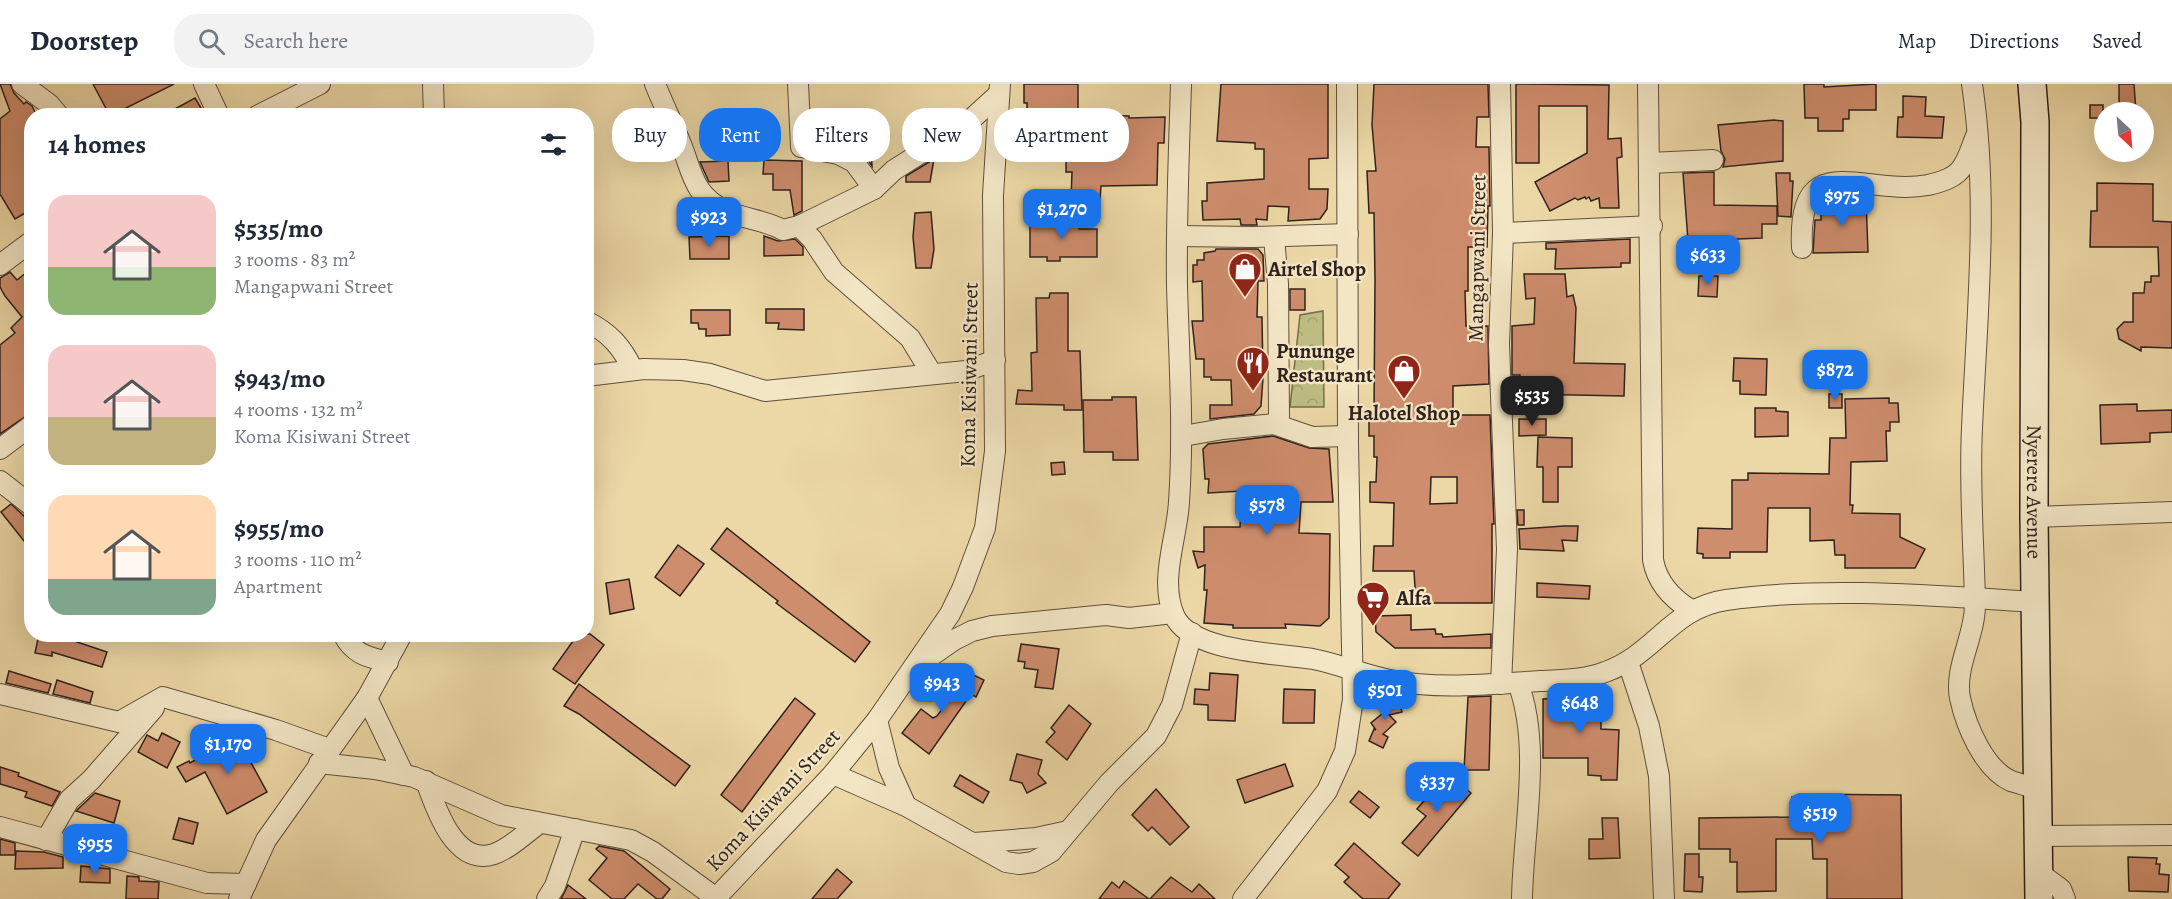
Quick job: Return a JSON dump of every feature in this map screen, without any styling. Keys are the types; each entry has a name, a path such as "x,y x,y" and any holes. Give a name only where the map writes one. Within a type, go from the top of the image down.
{"street":[{"path":"22,84 53,108"},
{"path":"204,84 215,108"},
{"path":"273,108 320,84"},
{"path":"433,84 434,108"},
{"path":"655,84 682,146 690,176 703,196 727,211 767,222 783,230 799,226 874,189 894,170 965,125 999,89"},
{"path":"798,84 801,147 838,154 854,162 874,189"},
{"path":"1181,84 1177,285 1183,436 1179,508 1167,592 1173,613 1182,627 1216,644 1253,654 1316,659 1394,681 1510,683 1596,675 1628,662 1691,610 1727,600 1794,595 2036,602"},
{"path":"1242,899 1313,811 1336,777 1349,732 1353,699 1348,436 1347,84"},
{"name":"Mangapwani Street","path":"1500,84 1503,233 1499,345 1510,683 1527,718 1528,747 1522,899"},
{"path":"1648,84 1652,226 1651,524 1653,560 1656,575 1662,583 1673,596 1691,610"},
{"path":"1972,84 1982,183 1982,229 1972,429 1975,616 1960,675 1960,698 1971,730 1991,765 2010,780 2037,789"},
{"name":"Nyerere Avenue","path":"2032,84 2035,122 2034,518 2038,899"},
{"name":"Koma Kisiwani Street","path":"716,899 833,774 877,720 950,614 963,587 985,528 995,452 993,195 999,89"},
{"path":"1802,248 1800,219 1805,202 1813,190 1824,183 1837,182 1894,187 1939,183 1954,175 1964,166 1976,134"},
{"path":"1650,163 1713,160"},
{"path":"799,226 812,239 834,272 910,338 932,374"},
{"path":"1503,233 1652,226"},
{"path":"1178,236 1274,237 1348,234"},
{"path":"1274,237 1278,284 1279,418 1274,424"},
{"path":"0,265 24,247"},
{"path":"594,326 612,337 624,351 633,370"},
{"path":"594,375 633,370 701,373 765,391 966,371 995,360"},
{"path":"1183,436 1274,424 1312,437 1348,436"},
{"path":"0,449 24,431"},
{"path":"0,481 24,500"},
{"path":"2034,518 2172,512"},
{"path":"914,668 954,640 972,631 993,626 1106,615 1129,618 1173,613"},
{"path":"833,774 906,806 1006,862 1025,864 1051,852 1109,783 1145,750 1164,725 1177,690 1192,633"},
{"path":"347,642 359,655 388,662"},
{"path":"0,826 242,891 266,840 367,698 398,642"},
{"path":"1628,662 1649,726 1659,776 1664,899"},
{"path":"0,694 119,722 164,697 276,730 324,756 426,781 501,815 631,840 653,852 716,899"},
{"path":"46,840 69,800 91,780 164,697"},
{"path":"367,698 404,775"},
{"path":"877,720 889,768 906,806"},
{"path":"426,781 448,831 460,848 475,856 493,854 508,847 540,823"},
{"path":"547,899 555,886 575,829"},
{"path":"2039,836 2172,835"},
{"path":"2038,872 2061,889 2065,899"}],"green space":[{"path":"1323,311 1324,407 1290,407 1300,315"}],"building":[{"path":"0,84 10,84 14,93 24,104 26,102 33,108 24,108 24,214 15,219 0,194 0,119 10,111"},
{"path":"93,84 174,84 126,108 106,108"},
{"path":"1024,84 1078,84 1078,108 1027,108 1027,103 1024,103"},
{"path":"1221,84 1328,84 1328,158 1309,159 1309,189 1328,189 1327,209 1320,219 1288,221 1289,207 1268,206 1267,220 1256,219 1257,225 1241,225 1240,219 1203,220 1202,201 1207,201 1207,183 1264,179 1264,149 1255,149 1255,143 1217,141"},
{"path":"1374,84 1488,84 1489,117 1477,117 1476,147 1489,147 1490,206 1488,206 1487,247 1468,247 1468,291 1465,291 1466,326 1488,326 1489,384 1453,386 1453,415 1490,415 1494,524 1492,524 1492,603 1416,603 1414,571 1373,571 1374,546 1393,546 1394,503 1370,502 1370,482 1376,482 1377,457 1374,457 1374,436 1369,436 1369,412 1374,412 1374,213 1369,213 1367,171 1376,171 1372,125","holes":["1431,477 1457,477 1457,503 1430,504"]},
{"path":"1516,84 1609,85 1608,139 1621,138 1622,157 1617,158 1619,208 1600,208 1599,198 1591,201 1589,197 1586,199 1585,197 1578,200 1575,198 1550,211 1535,182 1587,153 1587,106 1539,106 1539,163 1516,163"},
{"path":"1804,84 1824,84 1824,87 1876,84 1876,110 1849,110 1849,119 1843,119 1843,131 1818,131 1818,118 1805,118"},
{"path":"2119,84 2134,84 2135,102 2119,102"},
{"path":"1903,96 1926,97 1925,116 1944,117 1942,138 1897,137 1898,117 1903,117"},
{"path":"195,98 201,108 177,108"},
{"path":"2090,105 2094,105 2094,118 2090,118"},
{"path":"1165,117 1164,143 1158,143 1157,185 1101,186 1100,199 1071,200 1072,172 1066,172 1066,162 1129,162 1129,118"},
{"path":"1783,121 1783,161 1723,167 1725,159 1721,151 1718,125"},
{"path":"700,162 728,162 729,181 709,182"},
{"path":"764,162 802,162 802,211 794,215 790,190 773,190 773,174 763,174"},
{"path":"929,162 933,162 930,182 906,182 906,176"},
{"path":"1714,172 1714,205 1777,206 1777,224 1762,224 1762,238 1688,241 1683,173"},
{"path":"1776,173 1790,173 1790,181 1793,181 1791,217 1778,216"},
{"path":"2097,183 2153,184 2153,221 2172,222 2172,348 2141,347 2141,351 2119,339 2117,329 2124,322 2133,322 2133,293 2144,293 2145,282 2151,282 2151,276 2159,276 2158,247 2090,247 2091,211 2097,211"},
{"path":"1825,199 1866,199 1868,252 1813,253 1815,220 1821,220 1821,203"},
{"path":"931,212 934,249 931,268 916,268 913,237 915,213"},
{"path":"1065,216 1078,217 1079,229 1097,229 1097,257 1060,257 1060,261 1047,261 1047,257 1030,257 1030,223 1065,223"},
{"path":"729,236 729,259 690,259 689,237"},
{"path":"764,236 778,241 795,239 803,247 803,255 764,256"},
{"path":"1630,239 1630,263 1621,263 1621,267 1555,269 1556,249 1546,249 1546,243"},
{"path":"1216,249 1258,249 1263,255 1264,281 1258,281 1257,317 1262,317 1263,378 1261,406 1254,414 1210,419 1210,405 1232,405 1231,380 1211,380 1211,377 1204,377 1204,359 1196,359 1192,321 1203,321 1202,281 1193,282 1193,265 1197,265 1197,260 1204,260 1204,253"},
{"path":"10,272 17,280 24,274 24,418 0,434 0,345 15,333 11,328 22,317 5,296 0,287 0,278"},
{"path":"1524,274 1565,274 1567,297 1573,295 1576,308 1574,363 1625,364 1624,396 1519,394 1520,375 1512,375 1512,326 1534,324 1535,298 1526,299"},
{"path":"1699,276 1718,276 1717,297 1698,296"},
{"path":"1290,289 1305,289 1305,310 1290,310"},
{"path":"1050,293 1068,293 1068,351 1080,351 1082,410 1064,410 1064,405 1016,404 1018,390 1032,391 1031,353 1037,352 1036,298 1049,298"},
{"path":"766,309 804,309 804,330 778,329 779,323 766,323"},
{"path":"691,310 730,310 730,335 706,336 706,329 699,329 698,323 691,323"},
{"path":"1734,358 1767,359 1766,395 1740,394 1740,381 1733,381"},
{"path":"1829,394 1842,394 1842,408 1829,408"},
{"path":"1112,397 1136,397 1138,460 1113,460 1113,452 1084,452 1083,400 1112,400"},
{"path":"1889,398 1889,403 1898,403 1899,422 1890,422 1890,431 1886,431 1887,461 1851,462 1850,505 1853,505 1852,513 1900,514 1900,537 1925,549 1915,568 1845,568 1845,555 1835,555 1834,540 1810,541 1810,508 1768,508 1767,552 1730,552 1730,558 1703,558 1703,554 1697,553 1698,528 1732,529 1732,480 1748,480 1748,473 1829,474 1830,438 1846,438 1845,399"},
{"path":"2137,404 2137,411 2172,410 2172,432 2150,433 2150,442 2101,444 2100,405"},
{"path":"1755,408 1776,408 1776,411 1788,412 1788,436 1755,437"},
{"path":"1519,419 1546,419 1546,435 1519,436"},
{"path":"1273,436 1309,448 1329,449 1333,502 1301,502 1299,533 1330,534 1329,618 1320,626 1285,624 1286,628 1233,628 1233,625 1204,623 1207,590 1204,590 1205,565 1198,568 1193,551 1204,552 1204,527 1240,527 1242,491 1208,493 1209,479 1205,479 1203,449 1208,444"},
{"path":"1538,437 1572,438 1572,467 1558,467 1558,502 1543,502 1543,467 1537,467"},
{"path":"1064,462 1065,474 1052,475 1051,463"},
{"path":"11,504 23,515 24,541 1,512"},
{"path":"1517,510 1524,510 1524,525 1518,525"},
{"path":"1578,526 1577,541 1562,540 1564,551 1520,549 1519,529"},
{"path":"727,528 870,642 855,662 776,603 778,601 711,549"},
{"path":"678,545 704,564 680,596 655,577"},
{"path":"629,579 634,609 610,614 606,583"},
{"path":"1537,583 1590,586 1589,599 1537,597"},
{"path":"1411,615 1411,630 1435,629 1436,634 1442,634 1443,637 1491,634 1491,648 1395,648 1376,632 1375,616"},
{"path":"594,637 604,645 575,684 553,669 572,642 594,642"},
{"path":"37,642 77,642 107,652 102,667 52,652 52,656 35,653"},
{"path":"1021,644 1059,649 1053,689 1035,687 1038,670 1024,668 1025,662 1018,661"},
{"path":"961,669 984,680 976,697 971,694 929,754 902,733 921,709 933,718 937,716 958,688 953,685"},
{"path":"9,671 51,684 48,693 6,683"},
{"path":"1210,673 1238,675 1235,721 1208,720 1208,705 1194,704 1195,689 1209,690"},
{"path":"57,680 93,692 90,703 53,694"},
{"path":"579,684 690,766 675,786 579,714 564,706"},
{"path":"1284,689 1315,690 1314,723 1283,723"},
{"path":"1601,693 1601,729 1619,730 1617,780 1601,780 1601,776 1588,775 1588,758 1543,758 1543,699 1568,698 1568,694"},
{"path":"1491,696 1489,770 1464,770 1468,697"},
{"path":"1398,697 1402,712 1389,715 1396,722 1383,734 1388,737 1383,748 1369,741 1374,729 1376,730 1371,723 1383,713 1380,703"},
{"path":"795,698 815,714 742,812 721,795"},
{"path":"1069,705 1091,724 1067,760 1046,742 1055,732 1051,728"},
{"path":"162,733 180,742 167,768 138,752 147,735 158,741"},
{"path":"237,737 267,792 227,814 205,772 186,782 177,767 189,761 190,763"},
{"path":"1017,754 1042,760 1038,774 1046,783 1027,793 1022,783 1010,780"},
{"path":"1285,764 1293,786 1245,803 1237,780"},
{"path":"0,767 60,792 52,806 25,797 27,792 0,784"},
{"path":"1448,773 1471,793 1418,856 1402,843 1426,816 1417,809"},
{"path":"960,775 989,792 983,803 954,786"},
{"path":"1156,789 1189,827 1170,845 1152,827 1148,831 1132,815"},
{"path":"1359,791 1379,807 1370,818 1350,802"},
{"path":"95,793 120,801 114,823 76,811"},
{"path":"1802,794 1901,795 1902,899 1827,899 1827,859 1813,859 1812,839 1776,839 1776,891 1737,892 1737,862 1730,862 1730,849 1699,849 1699,818 1791,817 1792,797 1802,797"},
{"path":"179,818 198,823 193,844 173,839"},
{"path":"1602,818 1618,818 1620,858 1589,859 1589,839 1603,839"},
{"path":"0,839 15,843 15,855 0,855"},
{"path":"1354,843 1400,884 1388,899 1363,899 1344,882 1349,877 1335,865"},
{"path":"599,846 624,851 670,889 662,899 657,899 638,884 624,899 612,899 589,880 607,858 596,849"},
{"path":"16,851 44,852 63,857 63,868 15,869"},
{"path":"1685,854 1699,854 1699,877 1703,877 1702,892 1684,891"},
{"path":"2128,857 2157,858 2156,864 2160,864 2159,874 2169,875 2168,892 2129,891"},
{"path":"81,866 110,869 110,883 80,882"},
{"path":"837,869 852,882 837,899 812,899"},
{"path":"127,876 139,877 139,881 159,882 158,899 126,899"},
{"path":"1171,877 1192,892 1199,884 1215,899 1150,899"},
{"path":"1124,881 1149,899 1099,899 1112,882 1119,888"},
{"path":"568,885 586,899 561,899"}],"place":[{"name":"Airtel Shop","path":"1245,298"},
{"name":"Pununge Restaurant","path":"1253,392"},
{"name":"Halotel Shop","path":"1404,400"},
{"name":"Alfa","path":"1373,627"}]}
